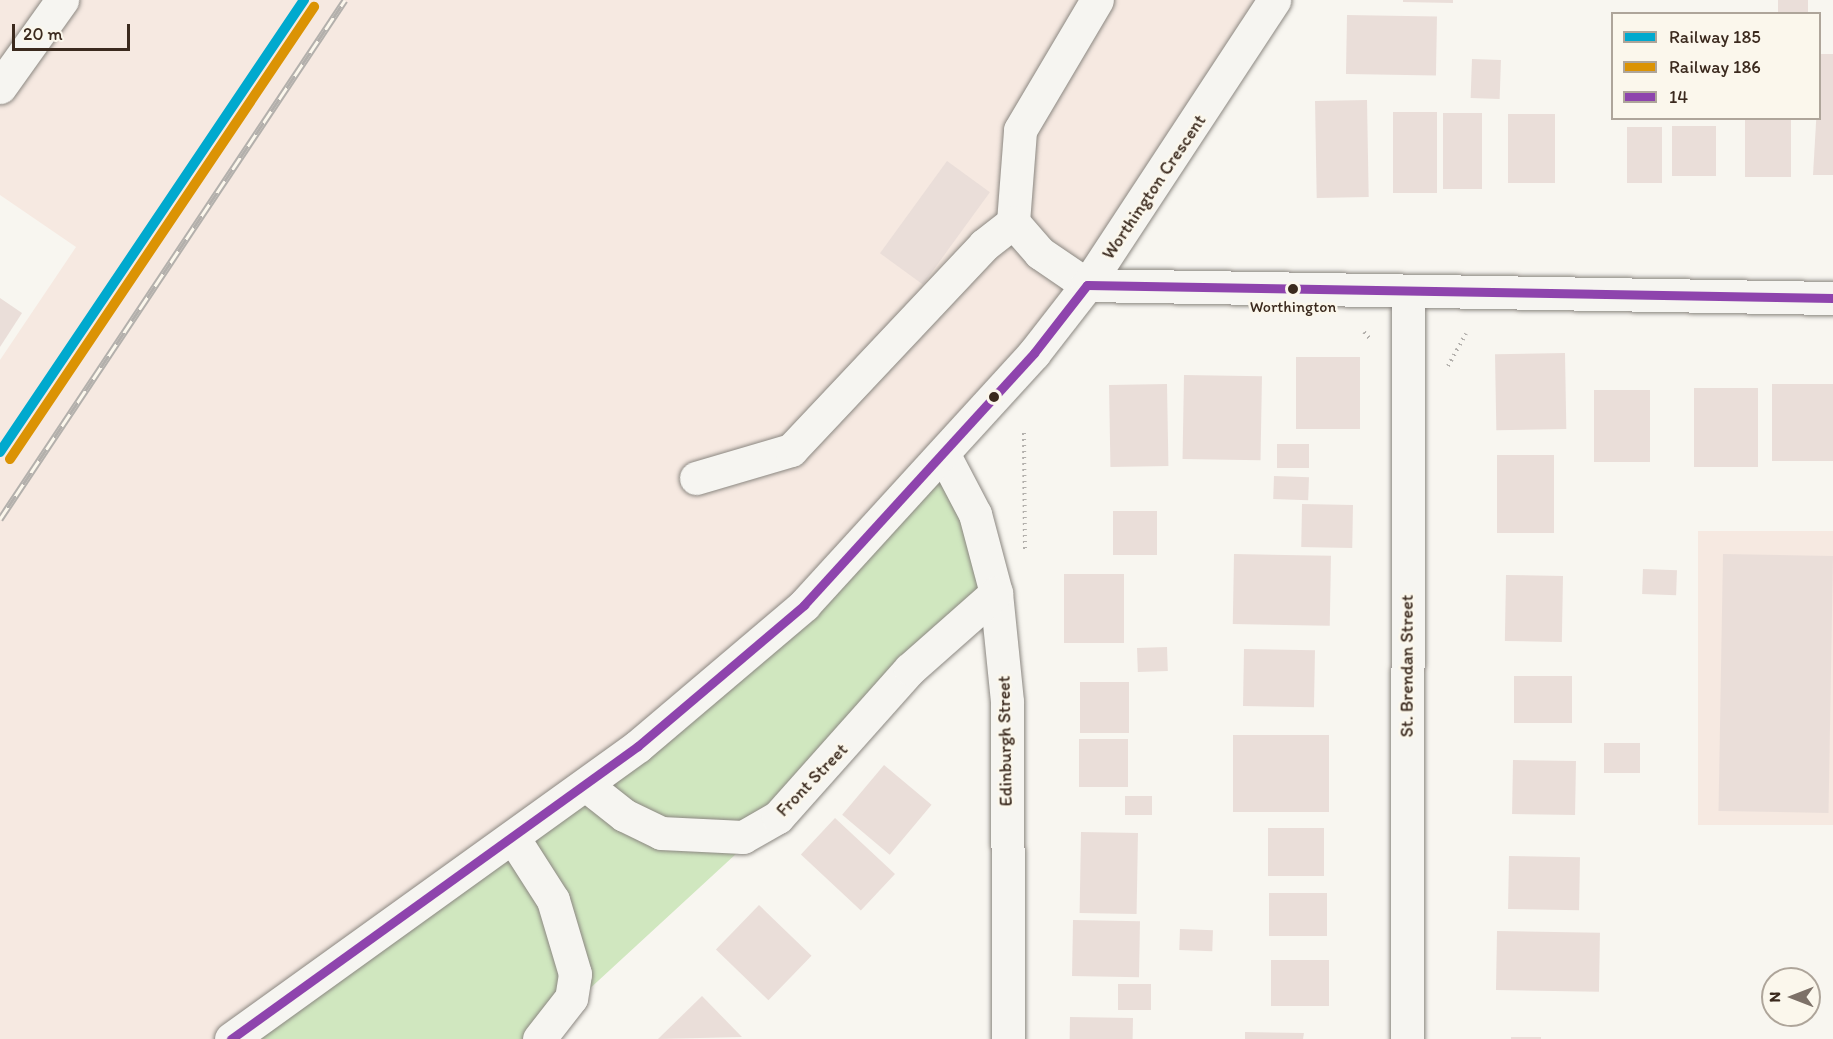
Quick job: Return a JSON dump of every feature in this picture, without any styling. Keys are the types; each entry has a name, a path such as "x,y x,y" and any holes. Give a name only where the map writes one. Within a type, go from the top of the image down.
{"street":[{"path":"0,87 62,0"},
{"path":"1097,0 1020,130 1013,222 1040,253 1087,285 1408,293 1833,298"},
{"name":"Worthington Crescent","path":"231,1039 514,839 586,785 804,605 944,454 1087,285 1274,0"},
{"path":"696,478 790,450 984,245 1013,222"},
{"name":"St. Brendan Street","path":"1407,1039 1408,293"},
{"name":"Edinburgh Street","path":"944,454 975,514 996,593 1007,702 1008,1039"},
{"name":"Front Street","path":"586,785 624,815 661,833 743,837 778,818 910,669 996,593"},
{"path":"514,839 552,900 575,974 571,998 539,1039"}],"shaded area":[{"path":"0,0 1271,0 1106,252 802,603 224,1039 0,1039 0,360 76,247 0,195"},
{"path":"1698,531 1833,531 1833,825 1698,825"}],"green space":[{"path":"939,455 995,598 762,830 535,1039 224,1039 638,741"}],"building":[{"path":"1403,0 1453,0 1453,3 1403,2"},
{"path":"1778,0 1808,0 1808,12 1778,12"},
{"path":"1347,15 1437,17 1436,76 1346,74"},
{"path":"1821,54 1833,54 1833,175 1813,175 1816,120 1821,120"},
{"path":"1472,59 1501,60 1500,99 1471,98"},
{"path":"1367,100 1369,197 1317,198 1315,101"},
{"path":"1393,112 1437,112 1437,193 1393,193"},
{"path":"1443,113 1482,113 1482,189 1443,189"},
{"path":"1508,114 1555,114 1555,183 1508,183"},
{"path":"1745,120 1791,120 1791,177 1745,177"},
{"path":"1672,126 1716,126 1716,176 1672,176"},
{"path":"1627,127 1662,127 1662,183 1627,183"},
{"path":"947,161 990,192 923,284 880,253"},
{"path":"0,298 22,313 0,347"},
{"path":"1565,353 1566,429 1496,430 1495,354"},
{"path":"1296,357 1360,357 1360,429 1296,429"},
{"path":"1184,375 1262,376 1261,460 1183,459"},
{"path":"1167,384 1168,466 1110,467 1109,385"},
{"path":"1772,384 1833,384 1833,461 1772,461"},
{"path":"1694,388 1758,388 1758,467 1694,467"},
{"path":"1594,390 1650,390 1650,462 1594,462"},
{"path":"1277,444 1309,444 1309,468 1277,468"},
{"path":"1497,455 1554,455 1554,533 1497,533"},
{"path":"1274,476 1309,477 1308,500 1273,499"},
{"path":"1302,504 1353,505 1352,548 1301,547"},
{"path":"1113,511 1157,511 1157,555 1113,555"},
{"path":"1234,554 1331,556 1330,626 1233,624"},
{"path":"1723,554 1833,556 1828,813 1719,811"},
{"path":"1643,569 1677,570 1676,595 1642,594"},
{"path":"1064,574 1124,574 1124,643 1064,643"},
{"path":"1506,575 1563,576 1562,642 1505,641"},
{"path":"1167,647 1168,671 1138,672 1137,648"},
{"path":"1244,649 1315,650 1314,707 1243,706"},
{"path":"1514,676 1572,676 1572,723 1514,723"},
{"path":"1080,682 1129,682 1129,733 1080,733"},
{"path":"1233,735 1329,735 1329,812 1233,812"},
{"path":"1079,739 1128,739 1128,787 1079,787"},
{"path":"1604,743 1640,743 1640,773 1604,773"},
{"path":"1513,760 1576,761 1575,815 1512,814"},
{"path":"884,765 931,805 890,855 842,815"},
{"path":"1125,796 1152,796 1152,815 1125,815"},
{"path":"835,818 895,874 861,910 801,855"},
{"path":"1268,828 1324,828 1324,876 1268,876"},
{"path":"1081,832 1138,833 1137,914 1080,913"},
{"path":"1509,856 1580,857 1579,910 1508,909"},
{"path":"1269,893 1327,893 1327,936 1269,936"},
{"path":"759,905 812,956 768,1000 716,950"},
{"path":"1073,920 1140,921 1139,977 1072,976"},
{"path":"1180,929 1213,930 1212,951 1179,950"},
{"path":"1497,931 1600,933 1599,992 1496,990"},
{"path":"1271,960 1329,960 1329,1006 1271,1006"},
{"path":"1118,984 1151,984 1151,1010 1118,1010"},
{"path":"702,996 742,1037 658,1039"},
{"path":"1070,1017 1133,1018 1133,1039 1070,1039"},
{"path":"1245,1032 1304,1033 1303,1039 1245,1039"},
{"path":"1511,1037 1541,1037 1541,1039 1511,1039"}],"railway":[{"path":"0,519 345,0"}],"rail line":[{"name":"185","path":"0,452 304,0"},
{"name":"186","path":"10,459 314,7"}],"transit line":[{"name":"14","path":"231,1039 638,746 804,605 1034,353 1087,285 1833,298"}],"place":[{"name":"Worthington","path":"1293,289"}]}
